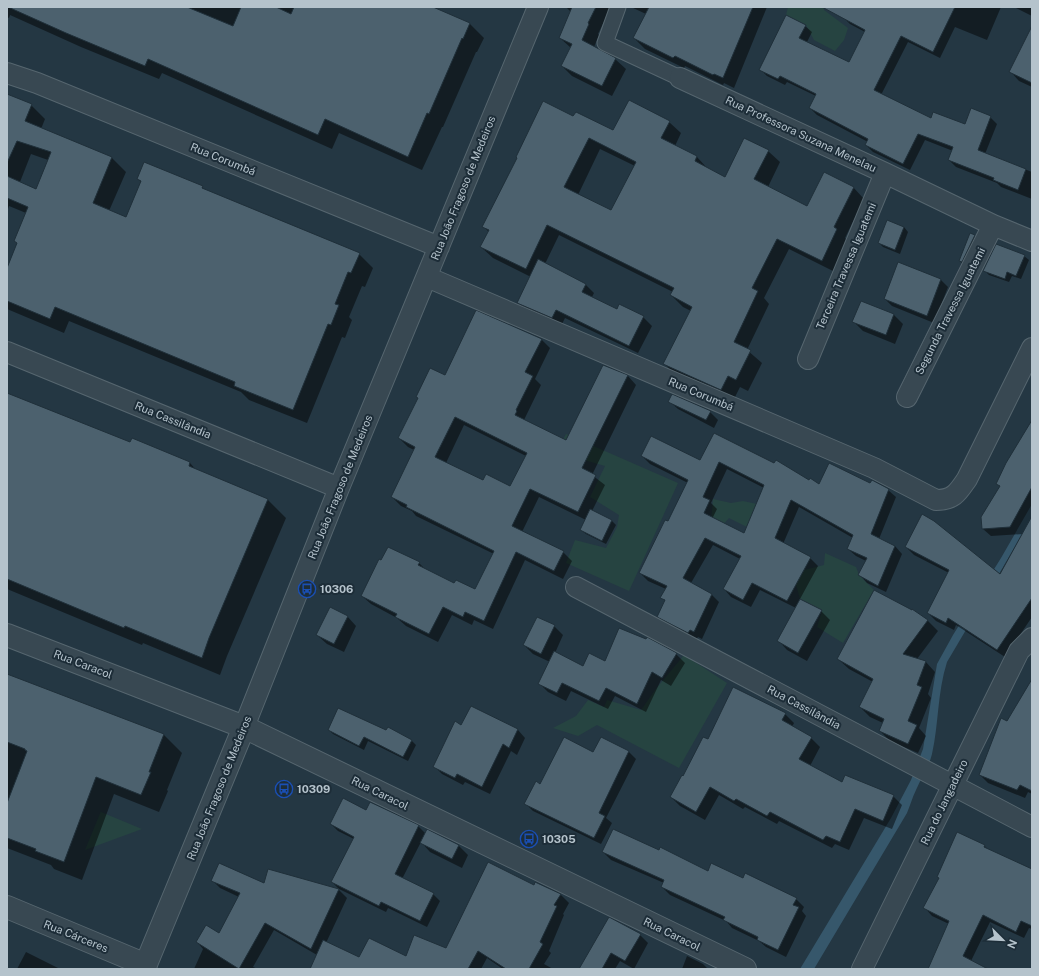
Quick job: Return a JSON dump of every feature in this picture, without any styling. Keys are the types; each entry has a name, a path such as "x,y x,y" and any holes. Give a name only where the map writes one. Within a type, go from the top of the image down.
{"street":[{"name":"Rua Professora Suzana Menelau","path":"618,7 605,43 885,173 993,225 1032,241"},
{"name":"Rua João Fragoso de Medeiros","path":"145,967 244,727 339,488 439,248 532,9"},
{"name":"Rua Corumbá","path":"7,73 37,83 439,248"},
{"name":"Terceira Travessa Iguatemi","path":"808,359 885,173"},
{"name":"Segunda Travessa Iguatemi","path":"907,397 993,225"},
{"name":"Rua Corumbá","path":"426,277 874,468 936,500 946,500 956,494 967,479 1032,348"},
{"name":"Rua Cassilândia","path":"7,352 339,488"},
{"name":"Rua Cassilândia","path":"576,587 1032,827"},
{"name":"Rua Caracol","path":"7,635 244,727 745,969"},
{"name":"Rua do Jangadeiro","path":"862,969 946,781 1019,651 1032,638"},
{"name":"Rua Cárceres","path":"7,908 145,967"}],"green space":[{"path":"788,7 824,7 824,10 848,28 844,40 835,51 814,40 806,25 786,15"},
{"path":"566,434 678,483 629,591 566,563 575,540 606,548 617,527 619,515 590,497 605,466 556,452"},
{"path":"713,499 731,503 743,501 757,504 761,515 776,538 764,547 759,533 729,518 721,527 711,521"},
{"path":"825,553 856,567 859,575 874,590 843,643 817,627 822,611 800,599 795,581 804,570 824,565"},
{"path":"684,655 727,683 679,768 597,725 578,736 553,728 576,716 588,700 604,707 607,700 641,710 655,690"},
{"path":"101,812 142,829 85,850"}],"water":[{"path":"1032,504 1032,518 947,662 941,686 932,754 907,813 814,969 800,969 891,818 911,780 923,749 937,664"}],"building":[{"path":"8,7 187,7 233,26 241,7 276,7 291,14 294,7 433,7 470,23 429,114 427,113 408,157 325,119 318,135 148,59 145,66"},
{"path":"572,7 596,7 582,40 616,58 602,86 561,66 572,44 559,38"},
{"path":"649,7 753,7 723,78 714,74 713,75 675,56 673,58 633,38"},
{"path":"822,7 955,7 933,52 901,36 874,90 931,118 933,112 965,124 971,108 991,116 978,150 1026,169 1018,190 993,180 994,178 948,160 953,147 918,134 903,164 865,145 868,139 809,108 816,94 780,76 778,79 759,70 786,15 806,25 799,38 849,62 865,30"},
{"path":"1032,26 1032,83 1009,72"},
{"path":"7,94 32,104 25,121 112,157 93,203 126,217 141,181 137,179 144,162 203,186 202,188 360,253 351,273 348,272 335,304 339,305 331,325 328,324 293,410 234,386 235,382 55,307 50,319 7,301 7,268 17,243 14,241 28,207 7,198 7,176 36,189 51,152 17,141 7,163"},
{"path":"629,100 670,121 661,138 697,156 695,161 725,177 744,138 769,150 754,179 807,206 824,172 854,187 834,227 837,229 822,261 777,239 752,288 758,291 734,342 751,350 736,380 728,376 721,390 663,364 692,307 670,295 674,288 547,225 526,269 480,247 489,230 482,227 517,158 516,157 543,101 573,116 576,112 613,130","holes":["589,138 636,162 611,210 564,187"]},
{"path":"887,220 904,227 895,250 878,243"},
{"path":"970,233 975,235 962,262 959,261"},
{"path":"996,244 1025,255 1016,276 1007,272 1005,279 983,271"},
{"path":"538,259 586,284 582,292 617,309 619,304 644,316 629,346 556,310 552,318 517,303"},
{"path":"898,262 941,279 927,316 884,299"},
{"path":"861,301 894,314 886,335 852,322"},
{"path":"476,310 542,339 525,372 533,376 515,415 566,440 603,365 628,375 582,468 596,475 578,512 530,489 512,526 564,551 554,571 516,552 484,621 465,612 463,617 443,607 429,634 395,617 397,614 361,596 379,559 381,560 388,547 420,562 418,565 454,583 456,580 475,589 494,551 406,507 407,505 391,497 415,447 398,438 418,398 416,397 430,368 445,375","holes":["455,417 527,453 510,486 486,474 483,480 435,457"]},
{"path":"7,393 130,442 132,438 190,462 189,466 268,499 209,638 202,658 125,626 124,628 7,579"},
{"path":"672,394 711,411 706,420 668,402"},
{"path":"1032,420 1032,487 1010,527 982,529 981,517 1000,486 996,484 1006,463"},
{"path":"714,433 774,463 776,460 809,480 810,478 819,484 829,463 870,483 872,480 889,489 871,534 895,546 878,586 858,575 867,558 847,549 853,535 791,500 775,538 811,557 787,601 752,583 743,600 723,589 741,556 705,538 683,578 712,594 694,632 690,630 688,633 657,617 665,600 660,598 667,586 639,573 665,520 668,521 688,480 641,456 651,436 700,460","holes":["719,462 764,485 744,533 704,513 710,500 703,497"]},
{"path":"590,509 612,520 602,541 580,530"},
{"path":"922,514 934,521 1000,574 1032,516 1032,598 997,650 948,618 946,623 927,613 949,570 905,547"},
{"path":"874,590 912,609 928,620 903,654 926,661 917,685 922,687 908,721 917,725 908,744 879,731 884,719 859,707 873,679 837,659"},
{"path":"800,599 822,610 798,653 777,641"},
{"path":"330,607 348,616 334,644 316,635"},
{"path":"537,617 555,625 541,654 523,645"},
{"path":"619,628 646,639 647,637 677,653 662,678 652,672 637,704 606,688 599,701 562,683 557,693 538,684 554,651 583,666 589,653 605,661"},
{"path":"7,674 164,734 149,772 151,772 141,795 96,777 64,862 7,838 7,803 27,751 7,742"},
{"path":"1032,679 1032,791 1020,785 1017,790 979,775 1001,718 1007,721"},
{"path":"733,687 786,713 782,720 812,737 799,759 842,782 845,775 894,795 883,821 855,809 840,842 826,836 823,840 770,812 767,816 736,799 734,801 710,787 696,812 670,797 682,775 683,776 703,737 708,739"},
{"path":"471,706 518,729 509,748 503,744 482,787 457,774 455,778 433,767 455,721 461,725"},
{"path":"338,708 386,730 388,727 412,740 403,757 364,737 359,746 328,730"},
{"path":"564,737 593,752 601,737 629,751 599,813 605,816 594,838 524,804 536,781 540,784"},
{"path":"343,798 366,810 370,802 419,825 395,874 434,893 420,921 381,902 379,906 331,882 354,837 330,824"},
{"path":"427,829 459,845 452,859 420,843"},
{"path":"613,829 659,850 660,847 708,871 711,863 743,878 745,873 797,898 793,905 799,907 778,950 757,940 758,937 723,920 725,917 661,887 664,880 602,852"},
{"path":"957,832 985,845 984,847 1032,869 1032,926 1021,921 1016,932 983,915 963,956 988,969 928,969 949,921 923,908 939,878 937,877"},
{"path":"488,862 534,885 535,882 561,894 554,905 557,906 540,942 543,944 529,969 506,969 478,951 468,969 310,969 323,940 359,957 369,938 406,956 414,935 446,948"},
{"path":"219,863 264,883 268,869 339,889 311,949 265,923 239,969 196,942 206,925 219,933 240,893 211,881"},
{"path":"609,917 641,934 625,961 611,953 602,969 579,969"}],"place":[{"name":"10306","path":"307,589"},
{"name":"10309","path":"284,789"},
{"name":"10305","path":"529,839"}]}
